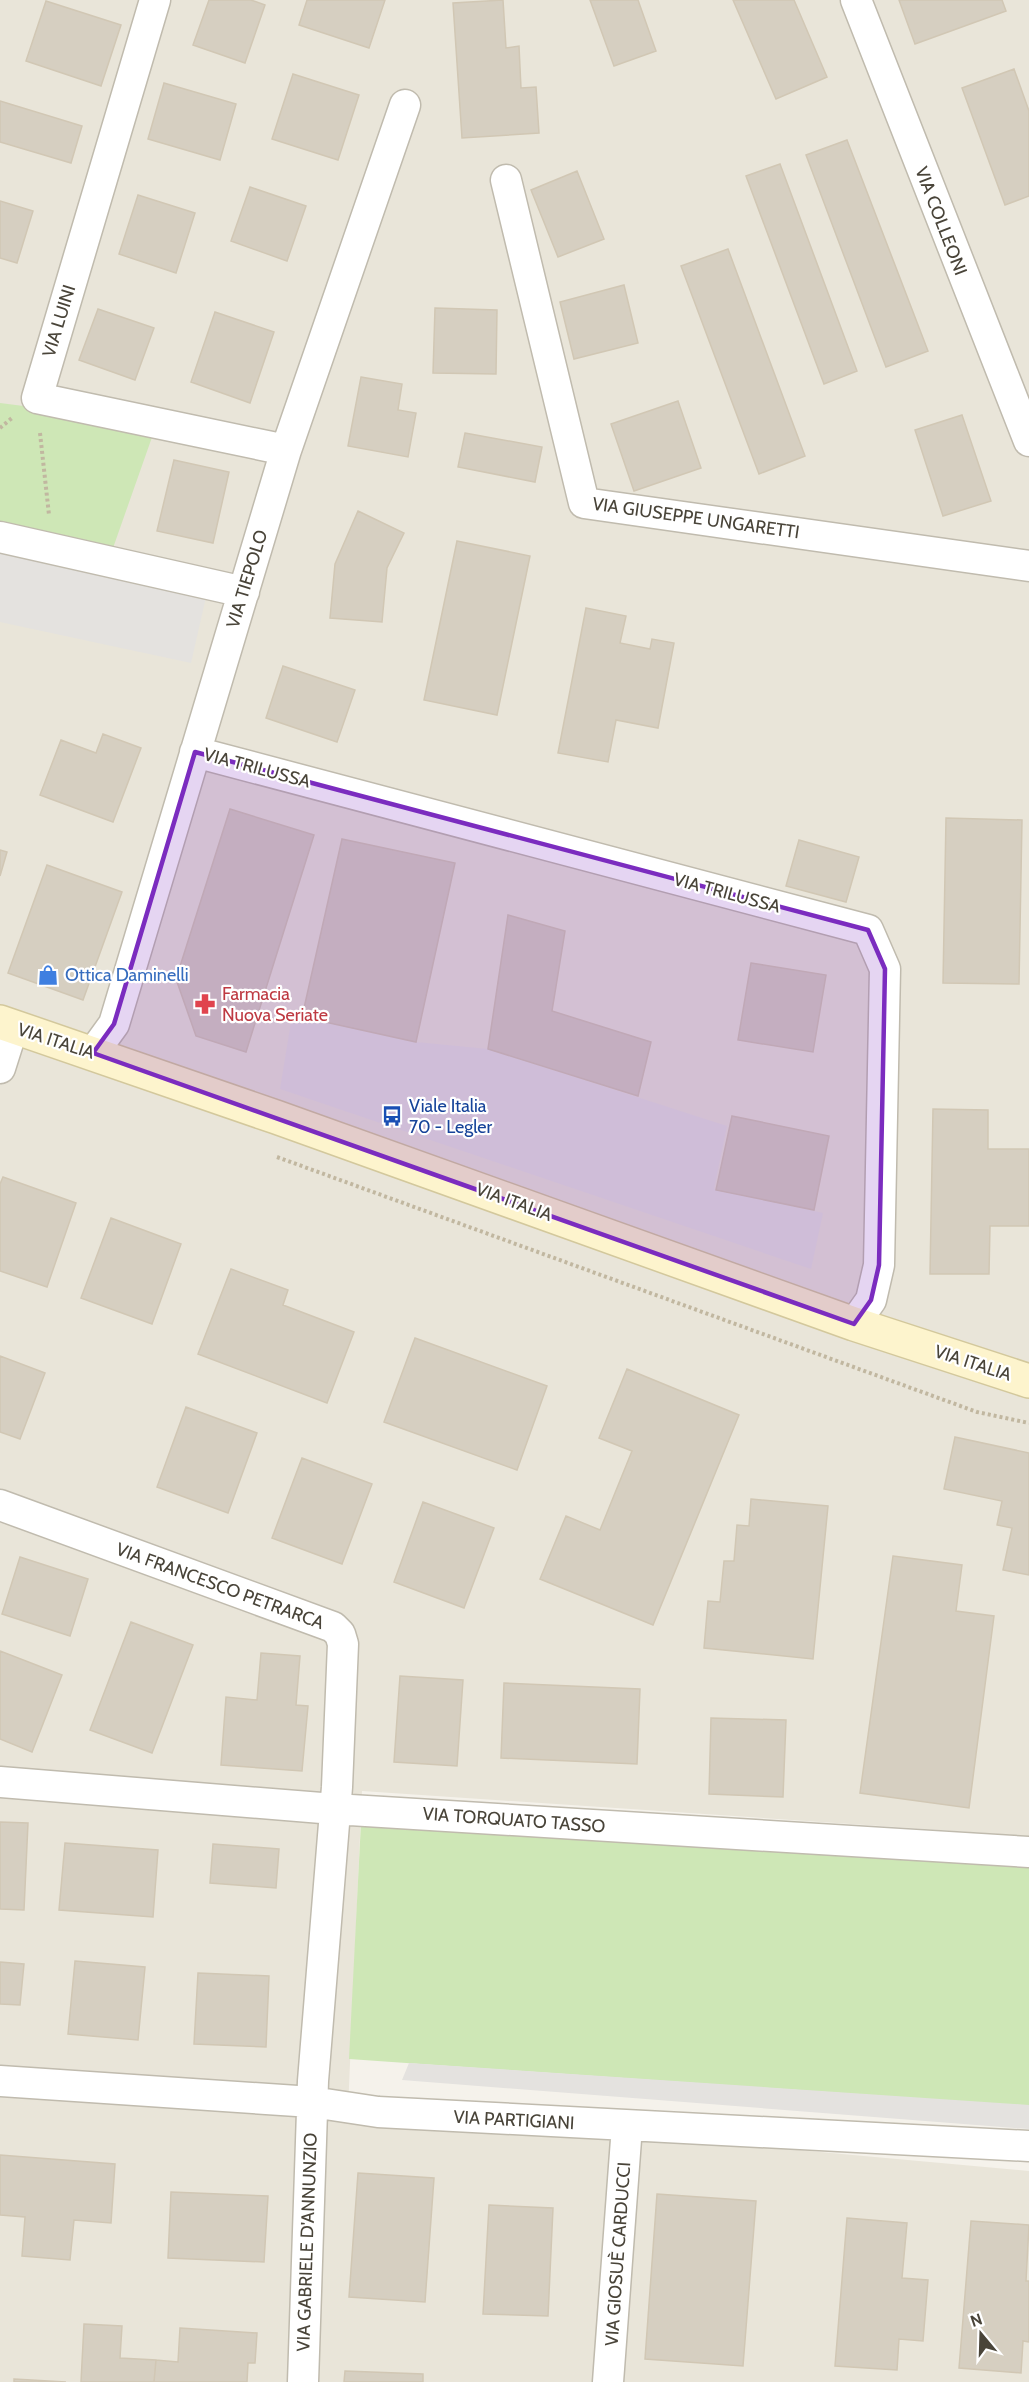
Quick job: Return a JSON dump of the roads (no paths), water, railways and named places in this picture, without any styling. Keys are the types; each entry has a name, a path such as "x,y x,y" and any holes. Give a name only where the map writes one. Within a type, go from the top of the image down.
{"main road":[{"name":"VIA ITALIA","path":"6,1024 854,1324 1029,1381"}],"street":[{"name":"VIA LUINI","path":"155,0 37,398 286,450"},
{"name":"VIA COLLEONI","path":"856,0 1029,441"},
{"name":"VIA TIEPOLO","path":"93,1053 114,1024 286,450 405,105"},
{"name":"VIA GIUSEPPE UNGARETTI","path":"506,180 584,503 1029,566"},
{"path":"0,537 244,592"},
{"name":"VIA TRILUSSA","path":"195,752 868,930 885,969 879,1265 871,1300 854,1324"},
{"path":"0,1068 6,1024"},
{"name":"VIA FRANCESCO PETRARCA","path":"0,1505 333,1627 340,1634 343,1644 334,1809 312,2102"},
{"name":"VIA TORQUATO TASSO","path":"0,1782 334,1809 1029,1852"},
{"name":"VIA PARTIGIANI","path":"0,2080 312,2102 378,2112 1029,2146"},
{"name":"VIA GABRIELE D'ANNUNZIO","path":"303,2382 312,2102"},
{"name":"VIA GIOSUÈ CARDUCCI","path":"608,2382 627,2126"}],"place":[{"name":"Ottica Daminelli","path":"48,975"},
{"name":"Farmacia Nuova Seriate","path":"205,1004"},
{"name":"Viale Italia 70 - Legler","path":"392,1116"}]}
